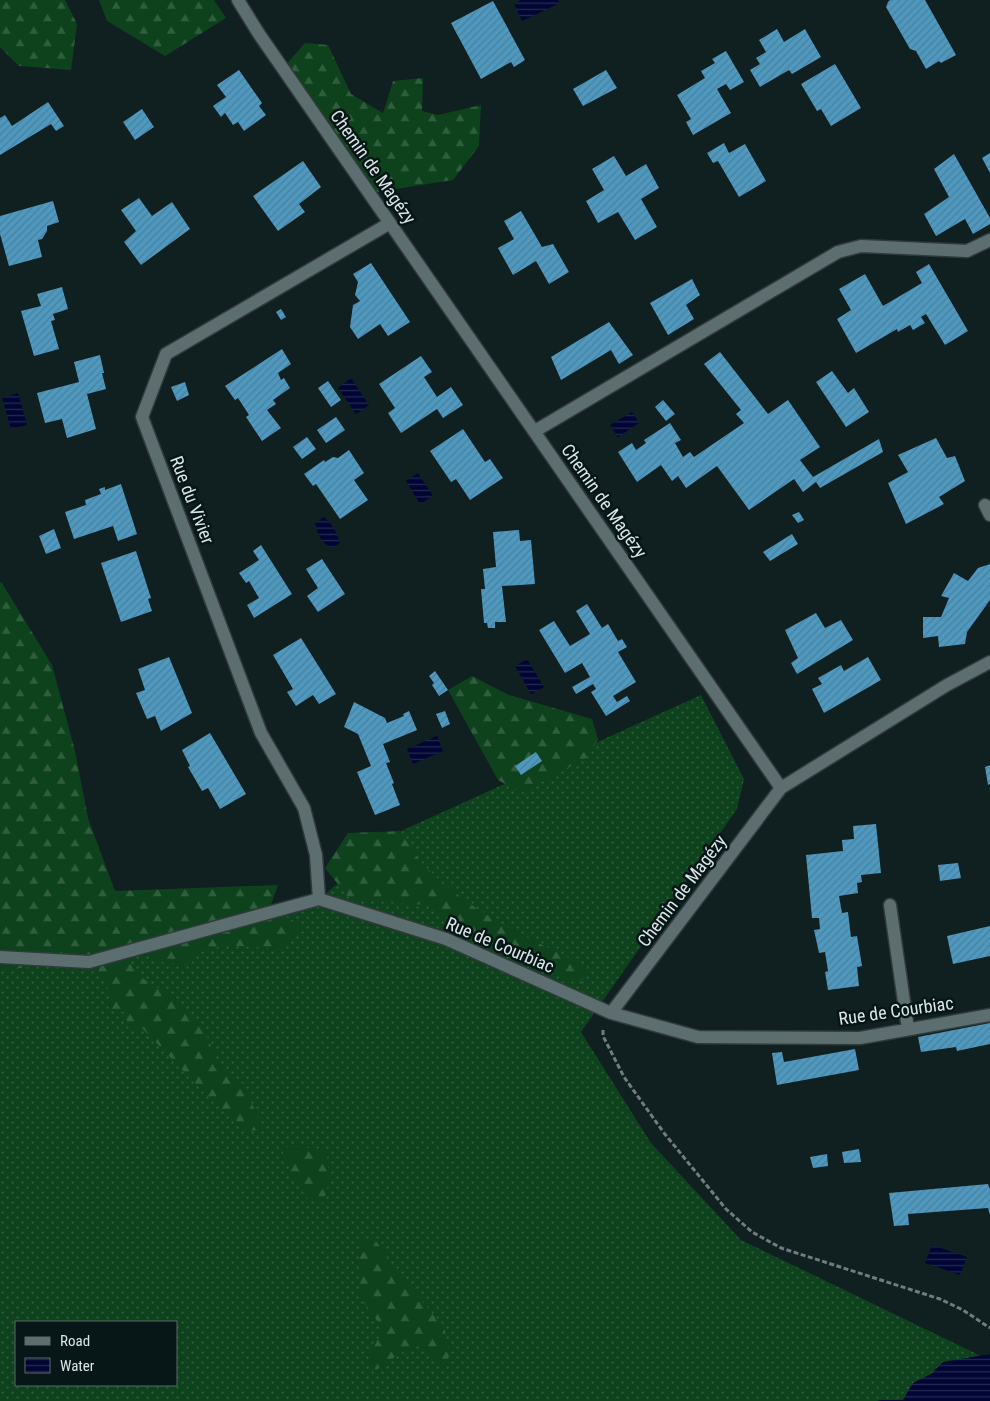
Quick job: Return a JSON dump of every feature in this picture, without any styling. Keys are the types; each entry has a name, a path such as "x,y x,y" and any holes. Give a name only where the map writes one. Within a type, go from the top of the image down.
{"street":[{"name":"Chemin de Magézy","path":"238,0 390,223 782,788 606,1011"},
{"name":"Rue du Vivier","path":"319,899 316,856 304,808 260,734 142,417 166,354 390,223"},
{"path":"534,431 838,252 861,246 967,251 990,240"},
{"path":"782,788 947,684 990,662"},
{"path":"0,957 88,962 319,899"},
{"name":"Rue de Courbiac","path":"319,899 446,939 606,1011 698,1037 860,1038 990,1015"},
{"path":"890,904 908,1029"}],"path":[{"path":"606,1011 603,1036 624,1077 664,1133 726,1209 752,1232 781,1248 940,1299 963,1310 990,1328"}],"green space":[{"path":"0,0 65,0 77,24 71,70 19,66 0,47"},
{"path":"99,0 214,0 226,18 165,56 107,21"},
{"path":"305,43 328,45 351,94 383,113 393,81 423,78 422,111 438,115 481,105 479,146 453,180 370,193 283,68"},
{"path":"0,582 52,665 75,751 88,818 115,891 278,885 268,913 274,911 302,925 281,949 226,945 194,953 191,965 153,961 143,947 126,955 139,976 169,995 202,1024 221,1070 241,1081 265,1131 248,1130 214,1103 143,1029 129,1030 125,1012 111,1009 109,990 92,961 0,970"},
{"path":"472,676 509,695 592,719 598,739 586,758 521,793 498,780 448,690"},
{"path":"701,695 744,779 737,809 581,1032 651,1143 741,1240 981,1356 990,1354 990,1401 0,1401 0,957 319,899 401,831"},
{"path":"401,831 422,863 459,896 521,934 587,967 580,985 516,956 426,905 350,899 325,868 348,833"},
{"path":"299,1146 327,1152 329,1182 323,1203 309,1200 293,1177 281,1148"},
{"path":"374,1238 401,1277 444,1327 450,1355 442,1364 419,1344 399,1354 376,1370 367,1361 383,1329 360,1297 359,1240"}],"water":[{"path":"521,0 558,0 560,3 522,21 514,4"},
{"path":"351,378 369,405 356,414 338,388"},
{"path":"18,393 27,425 11,429 2,398"},
{"path":"632,412 639,423 618,437 610,425"},
{"path":"418,473 433,496 420,504 406,481"},
{"path":"324,517 334,528 340,543 332,548 325,544 317,531 315,523"},
{"path":"527,659 544,687 531,694 515,666"},
{"path":"437,736 443,751 413,764 407,749"},
{"path":"932,1245 967,1257 960,1275 925,1263"},
{"path":"990,1354 990,1401 877,1401 903,1400 913,1383 931,1374 943,1362"}],"building":[{"path":"890,0 925,0 956,55 941,63 939,61 926,69 916,51 910,49 886,7"},
{"path":"493,1 525,60 514,67 511,62 481,79 451,23"},
{"path":"777,29 784,42 805,29 821,57 792,74 789,70 760,87 750,70 760,64 756,58 766,52 759,40"},
{"path":"726,51 744,82 730,90 726,84 717,89 731,113 693,135 686,122 691,119 677,95 705,78 701,71 715,63 712,59"},
{"path":"835,64 861,108 831,126 821,109 817,111 801,84"},
{"path":"239,70 262,103 259,106 266,115 244,131 238,122 233,125 225,113 221,117 213,106 226,97 217,85"},
{"path":"606,70 617,88 583,106 573,89"},
{"path":"48,102 64,126 56,131 51,124 0,155 0,118 5,115 12,126"},
{"path":"142,109 154,127 135,140 123,122"},
{"path":"724,143 729,153 745,144 766,181 739,197 718,161 713,163 707,153"},
{"path":"990,153 990,173 982,158"},
{"path":"954,154 990,218 990,224 973,234 965,219 936,236 924,214 949,197 934,169"},
{"path":"614,156 626,176 646,164 659,188 641,199 657,227 635,240 618,212 598,223 586,201 604,190 592,169"},
{"path":"303,161 321,187 299,204 305,212 278,231 253,196"},
{"path":"139,198 152,216 172,202 190,229 141,265 124,242 136,231 121,210"},
{"path":"53,201 59,222 47,226 47,231 42,239 38,240 42,257 9,266 0,234 0,216"},
{"path":"521,211 542,247 553,244 569,272 549,284 536,261 513,275 498,248 514,239 504,221"},
{"path":"371,263 410,322 388,336 380,324 358,339 350,327 353,305 360,301 355,295 358,282 353,274"},
{"path":"929,264 968,331 945,345 926,314 921,317 925,323 913,330 910,325 898,332 897,329 856,353 837,319 851,310 839,289 865,274 883,306 922,283 916,272"},
{"path":"692,279 700,295 686,305 694,319 668,335 650,303"},
{"path":"62,287 68,309 53,314 55,320 51,321 59,349 34,356 21,311 41,306 37,294"},
{"path":"281,309 286,317 281,320 276,312"},
{"path":"609,322 633,355 619,364 611,350 561,380 551,357"},
{"path":"282,349 291,364 278,373 281,380 284,378 290,388 273,400 276,404 267,410 281,428 262,441 246,417 249,415 238,398 235,400 225,386"},
{"path":"720,352 768,414 788,400 820,447 800,460 813,477 879,439 883,452 820,488 816,482 803,492 794,479 749,510 717,466 686,488 678,476 672,481 661,465 637,482 618,452 632,443 636,450 646,443 644,440 670,423 681,440 675,443 683,457 690,452 694,457 744,423 736,414 741,410 704,364"},
{"path":"100,355 106,389 87,394 96,429 67,438 62,419 45,423 37,393 79,382 74,362"},
{"path":"421,356 432,372 424,377 437,397 451,387 463,405 443,418 437,409 401,433 388,413 395,408 379,384"},
{"path":"832,371 848,393 854,388 869,412 846,427 816,382"},
{"path":"328,381 341,400 331,407 318,388"},
{"path":"185,382 189,395 177,401 171,387"},
{"path":"663,400 675,414 666,421 655,407"},
{"path":"336,417 345,430 326,443 317,430"},
{"path":"463,429 485,462 490,459 503,478 470,500 456,479 451,482 430,451"},
{"path":"307,437 316,449 302,459 293,447"},
{"path":"936,438 947,458 955,456 965,481 939,497 944,504 906,524 888,483 908,472 898,455"},
{"path":"349,450 364,473 354,480 368,500 340,519 316,484 313,486 304,474 324,460 325,462 333,457 338,458"},
{"path":"121,484 137,534 118,541 113,526 74,539 65,512 86,505 85,500 101,494 99,489 105,487 105,490"},
{"path":"187,486 191,496 184,499 181,490"},
{"path":"799,512 804,520 798,523 792,515"},
{"path":"54,529 61,548 46,554 39,536"},
{"path":"519,530 520,541 531,540 535,584 502,586 506,622 495,622 495,628 488,628 487,623 484,623 481,589 485,589 483,569 496,567 493,532"},
{"path":"792,534 798,544 770,561 763,552"},
{"path":"261,545 292,594 254,618 247,605 259,598 249,581 246,583 239,573 259,560 253,551"},
{"path":"136,551 151,598 148,599 152,611 121,622 101,563"},
{"path":"322,559 345,594 318,612 307,596 318,588 306,569"},
{"path":"990,564 990,600 967,632 965,644 939,647 938,636 923,638 923,617 941,617 949,598 941,596 954,573 968,581 978,568"},
{"path":"587,604 602,628 608,624 618,641 622,639 627,647 618,652 636,682 613,696 617,702 627,696 630,701 606,716 591,692 596,689 593,684 576,694 572,687 590,677 582,663 565,673 539,630 554,621 570,646 590,634 576,611"},
{"path":"816,613 825,628 841,620 853,640 797,674 791,663 798,658 785,630"},
{"path":"301,638 336,694 319,704 313,695 296,706 287,692 293,689 273,655"},
{"path":"169,657 192,713 161,731 155,716 147,719 136,693 145,690 138,669"},
{"path":"868,657 881,680 824,713 812,689 822,684 818,678 841,665 844,671"},
{"path":"435,671 448,690 439,696 429,676"},
{"path":"354,702 385,718 387,723 404,716 403,714 409,711 417,730 383,744 390,762 386,763 400,805 375,815 357,772 371,766 358,734 344,727"},
{"path":"445,711 450,724 442,728 436,714"},
{"path":"210,733 246,794 220,809 208,788 202,791 188,767 190,766 182,750"},
{"path":"536,752 542,761 521,775 515,766"},
{"path":"990,765 990,784 988,785 985,767"},
{"path":"876,824 881,873 861,875 862,882 857,883 858,893 839,896 842,913 848,912 851,937 857,936 862,966 857,967 859,986 828,990 825,972 828,971 825,952 819,953 814,930 820,929 819,918 812,918 806,855 843,851 842,840 854,839 853,826"},
{"path":"958,863 961,878 940,881 938,865"},
{"path":"990,926 990,956 953,964 947,936"},
{"path":"990,1023 990,1044 957,1051 956,1047 921,1052 918,1037"},
{"path":"855,1049 859,1070 777,1085 772,1053 782,1052 784,1062"},
{"path":"859,1149 861,1162 844,1163 842,1152"},
{"path":"827,1154 828,1166 813,1168 810,1157"},
{"path":"988,1184 990,1189 990,1215 988,1208 908,1214 909,1225 894,1226 889,1193"}]}
